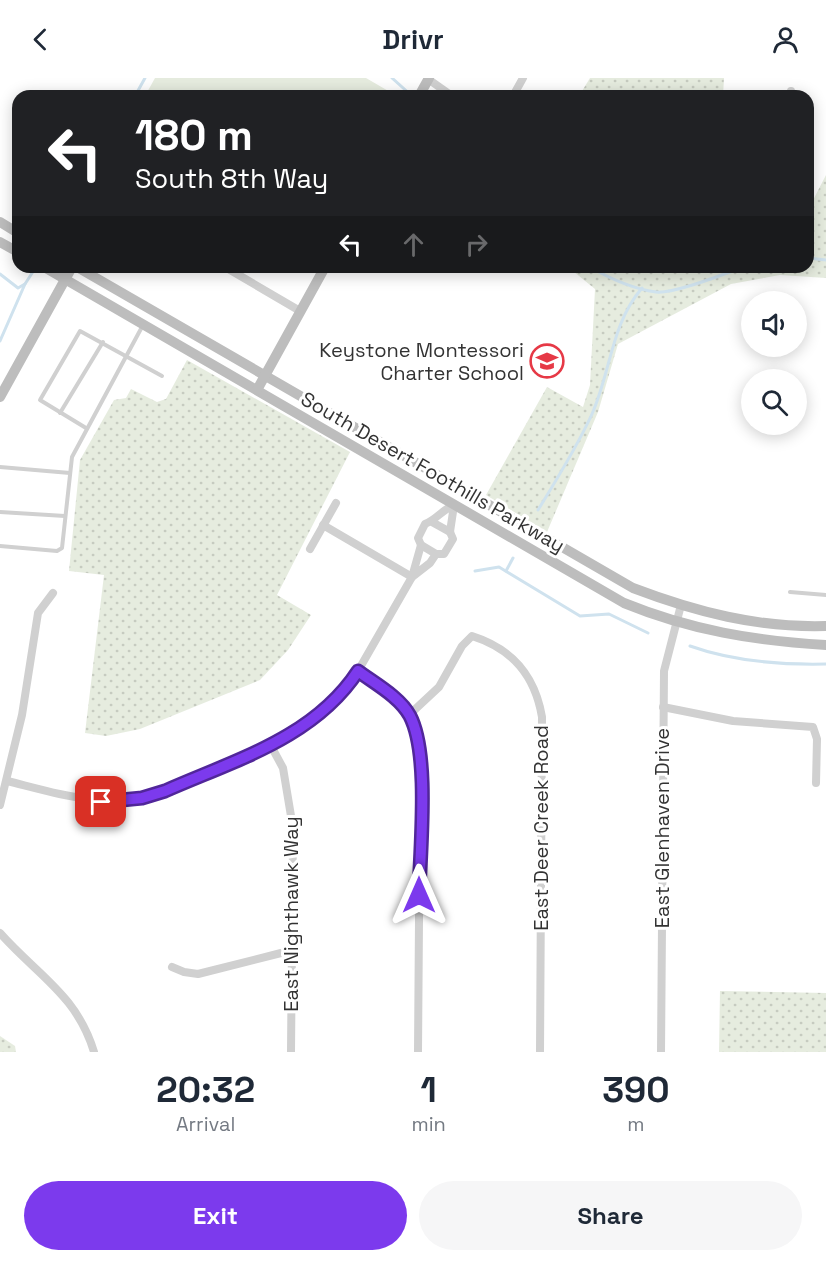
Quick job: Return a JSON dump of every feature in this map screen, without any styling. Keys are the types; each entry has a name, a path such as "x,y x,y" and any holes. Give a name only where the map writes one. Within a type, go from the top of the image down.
{"street":[{"name":"South Desert Foothills Parkway","path":"54,273 616,598 675,622 753,639 826,645"},
{"path":"0,397 68,273"},
{"name":"South Desert Foothills Parkway","path":"87,273 633,588 681,605 740,621 792,627 826,626"},
{"path":"235,273 300,311"},
{"path":"257,390 322,273"},
{"path":"310,549 336,503"},
{"path":"454,505 450,532 453,539 444,554 436,554 421,545 418,538 425,524 432,522 442,510 454,505"},
{"path":"432,522 450,532"},
{"path":"323,525 412,577"},
{"path":"7,782 76,799 120,801 165,791 309,724 326,711 358,671 412,577 421,545"},
{"path":"412,577 436,554"},
{"path":"0,805 22,715 38,613 53,593"},
{"name":"East Glenhaven Drive","path":"661,1052 663,707 667,654 681,605"},
{"name":"East Deer Creek Road","path":"409,715 439,687 462,646 472,636 482,639 518,662 531,679 540,706 540,1052"},
{"path":"358,671 381,687 409,715 417,737 420,762 418,1052"},
{"path":"663,707 741,722 813,727 817,739 816,783"},
{"name":"East Nighthawk Way","path":"270,744 283,768 290,799 293,828 291,1052"},
{"path":"0,933 73,1006 87,1030 94,1052"},
{"path":"172,967 198,974 291,952"}],"lane":[{"path":"0,546 60,550 72,457 144,325"},
{"path":"86,428 41,402 40,398 78,333 83,331 162,376"},
{"path":"60,413 103,342"},
{"path":"0,467 70,473"},
{"path":"0,512 65,516"},
{"path":"790,592 826,595"}],"shaded area":[{"path":"155,78 366,78 387,90 148,90"},
{"path":"590,78 724,78 723,90 583,90"},
{"path":"826,175 826,278 780,275 731,284 618,344 598,412 547,532 486,495 547,387 583,407 590,385 595,289 575,273 814,273 814,198"},
{"path":"187,360 350,452 277,595 311,615 288,650 260,680 140,729 106,736 85,733 104,575 69,571 80,460 114,400 126,398 131,389 157,402 166,399"},
{"path":"720,991 826,993 826,1052 719,1052"},
{"path":"0,1036 15,1046 16,1052 0,1052"}],"waterway":[{"path":"138,90 145,78"},
{"path":"392,78 405,90"},
{"path":"814,259 826,260"},
{"path":"0,274 18,288 25,284 32,273"},
{"path":"601,273 656,292 686,287 728,273"},
{"path":"0,341 25,284"},
{"path":"538,510 592,414 618,332 632,302 642,288"},
{"path":"506,571 513,558"},
{"path":"475,571 499,567 580,616 609,614 648,633"},
{"path":"690,646 757,661 826,664"}],"place":[{"name":"Keystone Montessori Charter School","path":"547,361"}],"route":[{"path":"101,802 142,798 165,791 292,734 326,711 358,671 398,702 409,715 417,737 420,762 419,895"}]}
